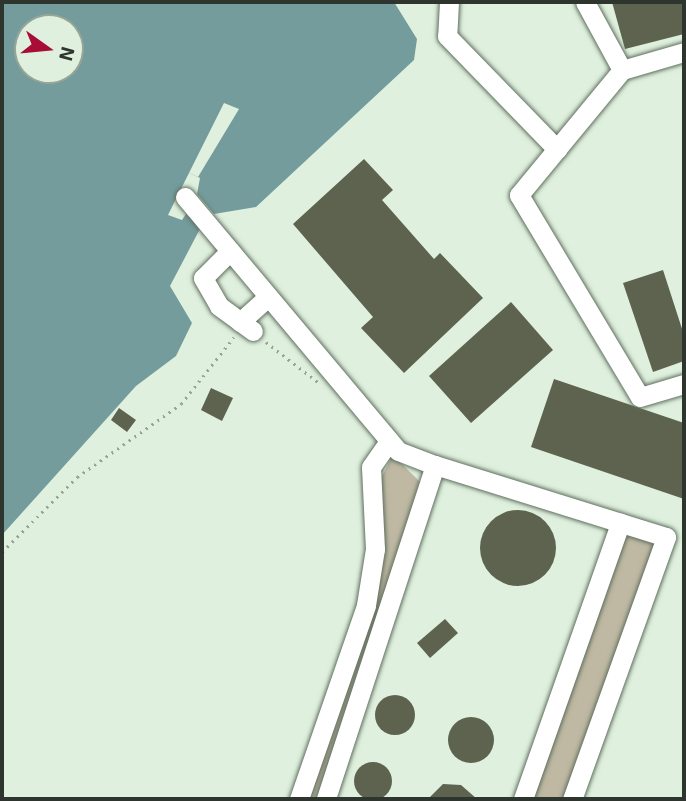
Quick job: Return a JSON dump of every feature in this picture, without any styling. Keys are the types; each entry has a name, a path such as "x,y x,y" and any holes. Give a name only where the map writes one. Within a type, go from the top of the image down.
{"lane":[{"path":"449,2 447,36 557,149"},
{"path":"585,2 622,70"},
{"path":"684,52 622,70 519,194 640,397 684,384"},
{"path":"185,197 398,452 675,540 572,799"},
{"path":"230,251 203,278 219,306 247,326 268,297"},
{"path":"299,799 366,605 375,549 371,467 389,441"},
{"path":"326,799 435,465"},
{"path":"523,799 620,523"}],"path":[{"path":"2,552 77,477 181,404 234,337 247,326 321,383"}],"shaded area":[{"path":"393,455 420,482 320,799 304,799 371,604 379,482"},
{"path":"622,533 658,542 568,799 529,799"}],"water":[{"path":"2,2 394,2 417,39 414,60 256,207 214,214 197,194 200,178 189,173 168,215 182,220 186,214 201,227 170,286 192,323 176,356 136,386 2,535"}],"pier":[{"path":"224,103 239,109 198,177 189,173"}],"building":[{"path":"612,2 684,2 684,34 625,49"},
{"path":"364,159 393,190 382,200 434,259 440,253 483,298 404,373 361,328 373,317 293,224"},
{"path":"663,270 684,335 684,361 653,372 623,283"},
{"path":"511,302 553,350 471,423 429,376"},
{"path":"554,379 684,423 684,499 531,447"},
{"path":"211,388 233,398 222,421 201,410"},
{"path":"119,408 136,420 127,432 111,420"},
{"path":"518,510 532,513 545,521 553,534 556,548 553,562 545,575 532,583 518,586 504,583 491,575 483,562 480,548 483,534 491,521 504,513"},
{"path":"445,619 458,633 430,658 417,643"},
{"path":"395,695 409,701 415,715 409,729 395,735 381,729 375,715 381,701"},
{"path":"471,717 488,723 494,740 488,757 471,763 454,757 448,740 454,723"},
{"path":"373,762 387,767 392,781 387,795 373,800 359,795 354,781 359,767"},
{"path":"443,784 461,785 477,799 428,799"}]}
